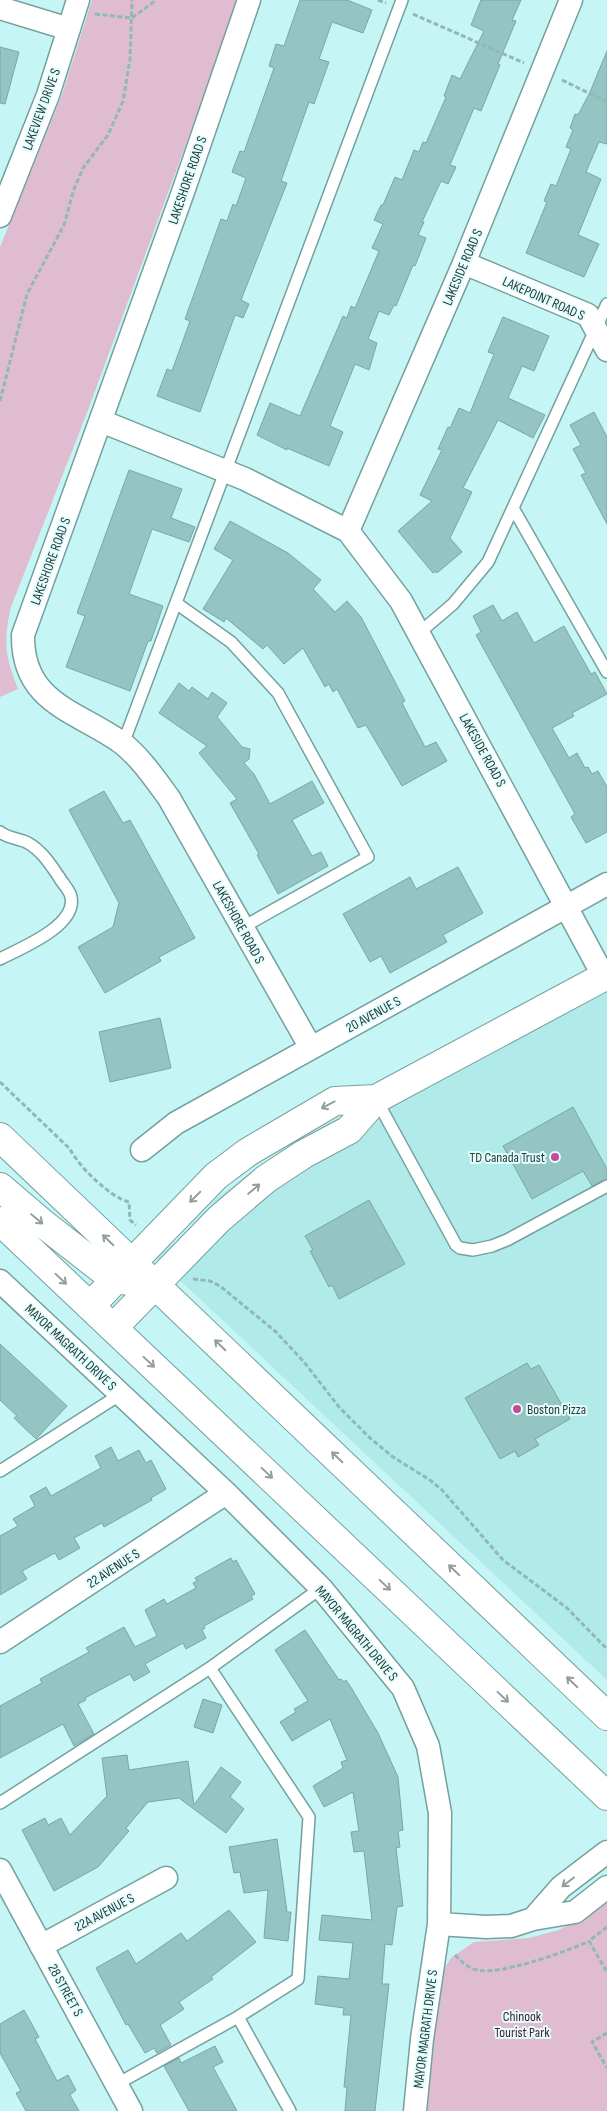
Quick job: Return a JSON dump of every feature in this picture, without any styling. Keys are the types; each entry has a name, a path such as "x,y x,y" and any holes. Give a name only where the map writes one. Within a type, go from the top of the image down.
{"main road":[{"path":"113,1328 157,1285 219,1219 260,1185 304,1154 349,1130 376,1099 606,978"},
{"path":"90,1306 216,1176 248,1152 335,1101 376,1099"},
{"path":"0,1137 122,1271"},
{"path":"0,1187 41,1222 122,1271 157,1285 607,1716"},
{"path":"0,1221 607,1796"}],"street":[{"name":"LAKESHORE ROAD S","path":"249,0 101,421 23,636 23,652 37,684 46,697 124,744 141,762 169,798 311,1048"},
{"name":"LAKESIDE ROAD S","path":"348,531 464,263 571,0"},
{"path":"0,8 74,13"},
{"name":"LAKEVIEW DRIVE S","path":"0,216 48,95 74,13"},
{"name":"LAKEPOINT ROAD S","path":"464,263 588,315 607,350"},
{"name":"LAKESIDE ROAD S","path":"101,421 245,479 348,531 401,601 518,814 566,908 606,978"},
{"name":"20 AVENUE S","path":"142,1150 176,1124 607,884"},
{"name":"MAYOR MAGRATH DRIVE S","path":"0,1281 226,1493 321,1588 403,1688 428,1746 440,1813 439,1924 422,2039 415,2111"},
{"name":"22 AVENUE S","path":"0,1642 226,1493"},
{"path":"533,1919 561,1888 607,1852"},
{"name":"28 STREET S","path":"0,1870 131,2111"},
{"name":"22A AVENUE S","path":"42,1946 166,1878"},
{"path":"439,1924 486,1927 511,1926 533,1919 575,1912 607,1887"}],"lane":[{"path":"124,744 401,4"},
{"path":"419,633 453,604 488,562 607,304"},
{"path":"513,508 607,672"},
{"path":"176,603 231,642 278,693 368,857 243,928"},
{"path":"0,832 6,836 28,843 45,856 71,896 71,909 63,922 44,935 0,959"},
{"path":"376,1099 456,1245 460,1248 473,1250 507,1240 607,1186"},
{"path":"0,1471 120,1394"},
{"path":"0,1803 210,1668 321,1588"},
{"path":"117,2084 238,2017 298,1979 309,1817 210,1668"},
{"path":"238,2017 290,2111"}],"path":[{"path":"0,400 27,294 64,225 74,188 83,168 108,135 123,101 130,59 132,0"},
{"path":"74,13 132,18 156,0"},
{"path":"378,0 401,4 607,102"},
{"path":"0,1082 70,1149 76,1161 119,1199 129,1202 130,1220"},
{"path":"189,1278 210,1281 220,1286 274,1331 304,1362 339,1407 370,1438 393,1457 430,1480 442,1490 503,1560 567,1608 607,1649"},
{"path":"454,1954 466,1966 483,1972 558,1954 589,1940 607,1926"},
{"path":"589,1940 607,1972"},
{"path":"607,2033 592,2042 607,2068"}],"shaded area":[{"path":"607,975 607,1680 155,1257 175,1243 218,1197 283,1149"}],"green space":[{"path":"92,0 239,0 88,410 11,607 6,640 10,667 18,689 0,697 0,247 62,95"},
{"name":"Chinook Tourist Park","path":"607,1900 607,2111 425,2111 438,1999 444,1969 451,1958 474,1942 529,1938 559,1930 587,1916"}],"building":[{"path":"300,0 347,0 372,10 363,33 332,22 319,59 329,62 314,104 309,102 281,181 287,183 241,300 249,304 243,318 235,315 200,412 157,396 167,369 172,371 190,321 185,319 221,219 227,221 233,204 236,206 246,178 232,172 240,151 244,152 274,68 269,66 276,44 284,46"},
{"path":"481,0 521,0 512,20 516,21 481,111 474,108 450,165 456,167 448,184 441,181 422,222 424,222 418,235 426,238 415,266 413,265 396,306 394,305 389,315 379,311 368,339 377,343 369,370 355,364 330,426 343,432 329,466 287,448 287,450 257,435 270,403 300,416 343,316 347,318 351,306 355,308 379,251 372,248 383,224 374,220 381,205 383,205 395,177 402,180 414,150 419,152 423,142 426,143 446,97 444,96 452,75 460,79 484,31 471,25"},
{"path":"0,47 19,52 5,104 0,103"},
{"path":"607,51 607,144 599,142 586,172 601,179 578,235 599,244 584,277 526,253 547,202 544,201 551,184 556,186 571,149 566,147 573,130 570,128 575,114 578,115 590,92"},
{"path":"503,317 549,336 534,371 522,366 508,398 545,415 533,438 498,420 463,488 472,492 450,538 462,552 437,573 436,571 433,573 398,531 432,501 420,495 442,450 438,449 459,408 470,413 494,354 488,352"},
{"path":"594,412 607,437 607,524 581,475 586,473 573,449 581,445 570,425"},
{"path":"129,470 182,489 171,518 195,527 189,542 152,529 129,594 163,606 130,691 66,667 85,616 77,613"},
{"path":"230,521 288,553 321,580 313,589 335,612 347,601 361,617 405,701 402,703 425,747 436,742 447,761 402,786 366,725 358,728 337,689 333,692 329,684 325,687 303,648 284,664 267,645 263,649 226,618 224,622 203,609 233,560 214,549"},
{"path":"493,605 502,621 517,612 534,643 564,626 591,674 595,672 607,694 572,713 574,716 552,728 569,758 577,753 585,768 588,767 592,774 598,771 607,787 607,832 586,843 571,817 575,814 476,635 481,632 473,616"},
{"path":"179,683 189,691 192,687 208,699 212,692 227,703 217,717 242,747 250,749 249,759 244,763 254,774 270,804 312,781 324,803 292,820 312,856 321,852 328,866 278,894 257,855 259,854 230,803 237,799 199,753 207,746 159,713"},
{"path":"104,791 123,823 130,820 195,938 159,957 161,961 105,993 78,947 113,927 119,903 69,810"},
{"path":"458,867 483,913 443,935 447,942 390,973 381,956 370,962 343,914 410,877 416,889"},
{"path":"160,1018 171,1068 110,1082 99,1032"},
{"name":"TD Canada Trust","path":"573,1107 607,1169 607,1179 592,1186 583,1171 532,1199 503,1146"},
{"path":"369,1200 405,1264 339,1299 332,1285 329,1287 310,1251 313,1250 305,1236"},
{"path":"0,1344 67,1406 36,1439 14,1418 17,1416 0,1400"},
{"name":"Boston Pizza","path":"527,1363 531,1369 539,1365 570,1419 535,1439 539,1445 518,1457 515,1451 500,1459 465,1398"},
{"path":"111,1447 118,1461 139,1450 146,1463 151,1460 166,1489 151,1498 152,1500 104,1527 102,1523 74,1538 80,1548 59,1560 55,1553 22,1571 27,1579 0,1595 0,1536 18,1526 13,1519 35,1506 30,1496 46,1487 51,1496 101,1468 95,1456"},
{"path":"231,1558 233,1562 236,1560 255,1594 251,1596 253,1599 204,1626 205,1628 202,1630 206,1638 186,1649 183,1643 145,1664 150,1672 134,1681 130,1674 85,1698 86,1700 78,1704 94,1734 74,1746 63,1724 0,1758 0,1706 42,1683 40,1679 89,1652 86,1648 124,1627 135,1647 157,1636 145,1610 164,1599 167,1604 196,1588 193,1583 197,1581 195,1578"},
{"path":"305,1630 339,1680 341,1679 344,1682 346,1680 352,1689 378,1733 398,1777 403,1830 398,1831 400,1847 396,1848 403,1906 397,1907 392,1945 385,1944 382,1984 389,1984 375,2111 345,2111 347,2087 344,2087 351,2015 343,2015 344,2008 315,2004 318,1976 349,1979 353,1943 319,1940 322,1915 372,1920 364,1851 354,1852 351,1832 359,1831 353,1792 324,1807 313,1786 343,1768 341,1762 347,1760 330,1719 292,1741 280,1722 296,1712 294,1709 308,1701 275,1650"},
{"path":"203,1699 222,1705 213,1733 194,1727"},
{"path":"127,1755 129,1770 188,1761 194,1805 221,1767 241,1782 230,1797 244,1809 226,1833 179,1798 148,1802 126,1828 129,1831 98,1867 54,1891 22,1830 45,1818 48,1825 61,1818 70,1835 107,1796 102,1758"},
{"path":"277,1839 287,1912 291,1912 288,1941 264,1938 268,1890 244,1893 240,1872 234,1873 229,1847"},
{"path":"229,1910 256,1942 211,1977 213,1979 179,2002 184,2009 160,2025 171,2045 157,2053 154,2048 145,2053 128,2024 126,2025 96,1968 128,1950 136,1964 181,1933 187,1941"},
{"path":"24,2010 39,2037 35,2039 57,2081 68,2075 76,2090 70,2095 79,2111 26,2111 16,2093 21,2091 0,2053 0,2024"},
{"path":"215,2046 223,2062 213,2067 237,2111 189,2111 164,2066 179,2058 181,2063"}],"place":[{"name":"TD Canada Trust","path":"555,1157"},
{"name":"Boston Pizza","path":"517,1409"}]}
